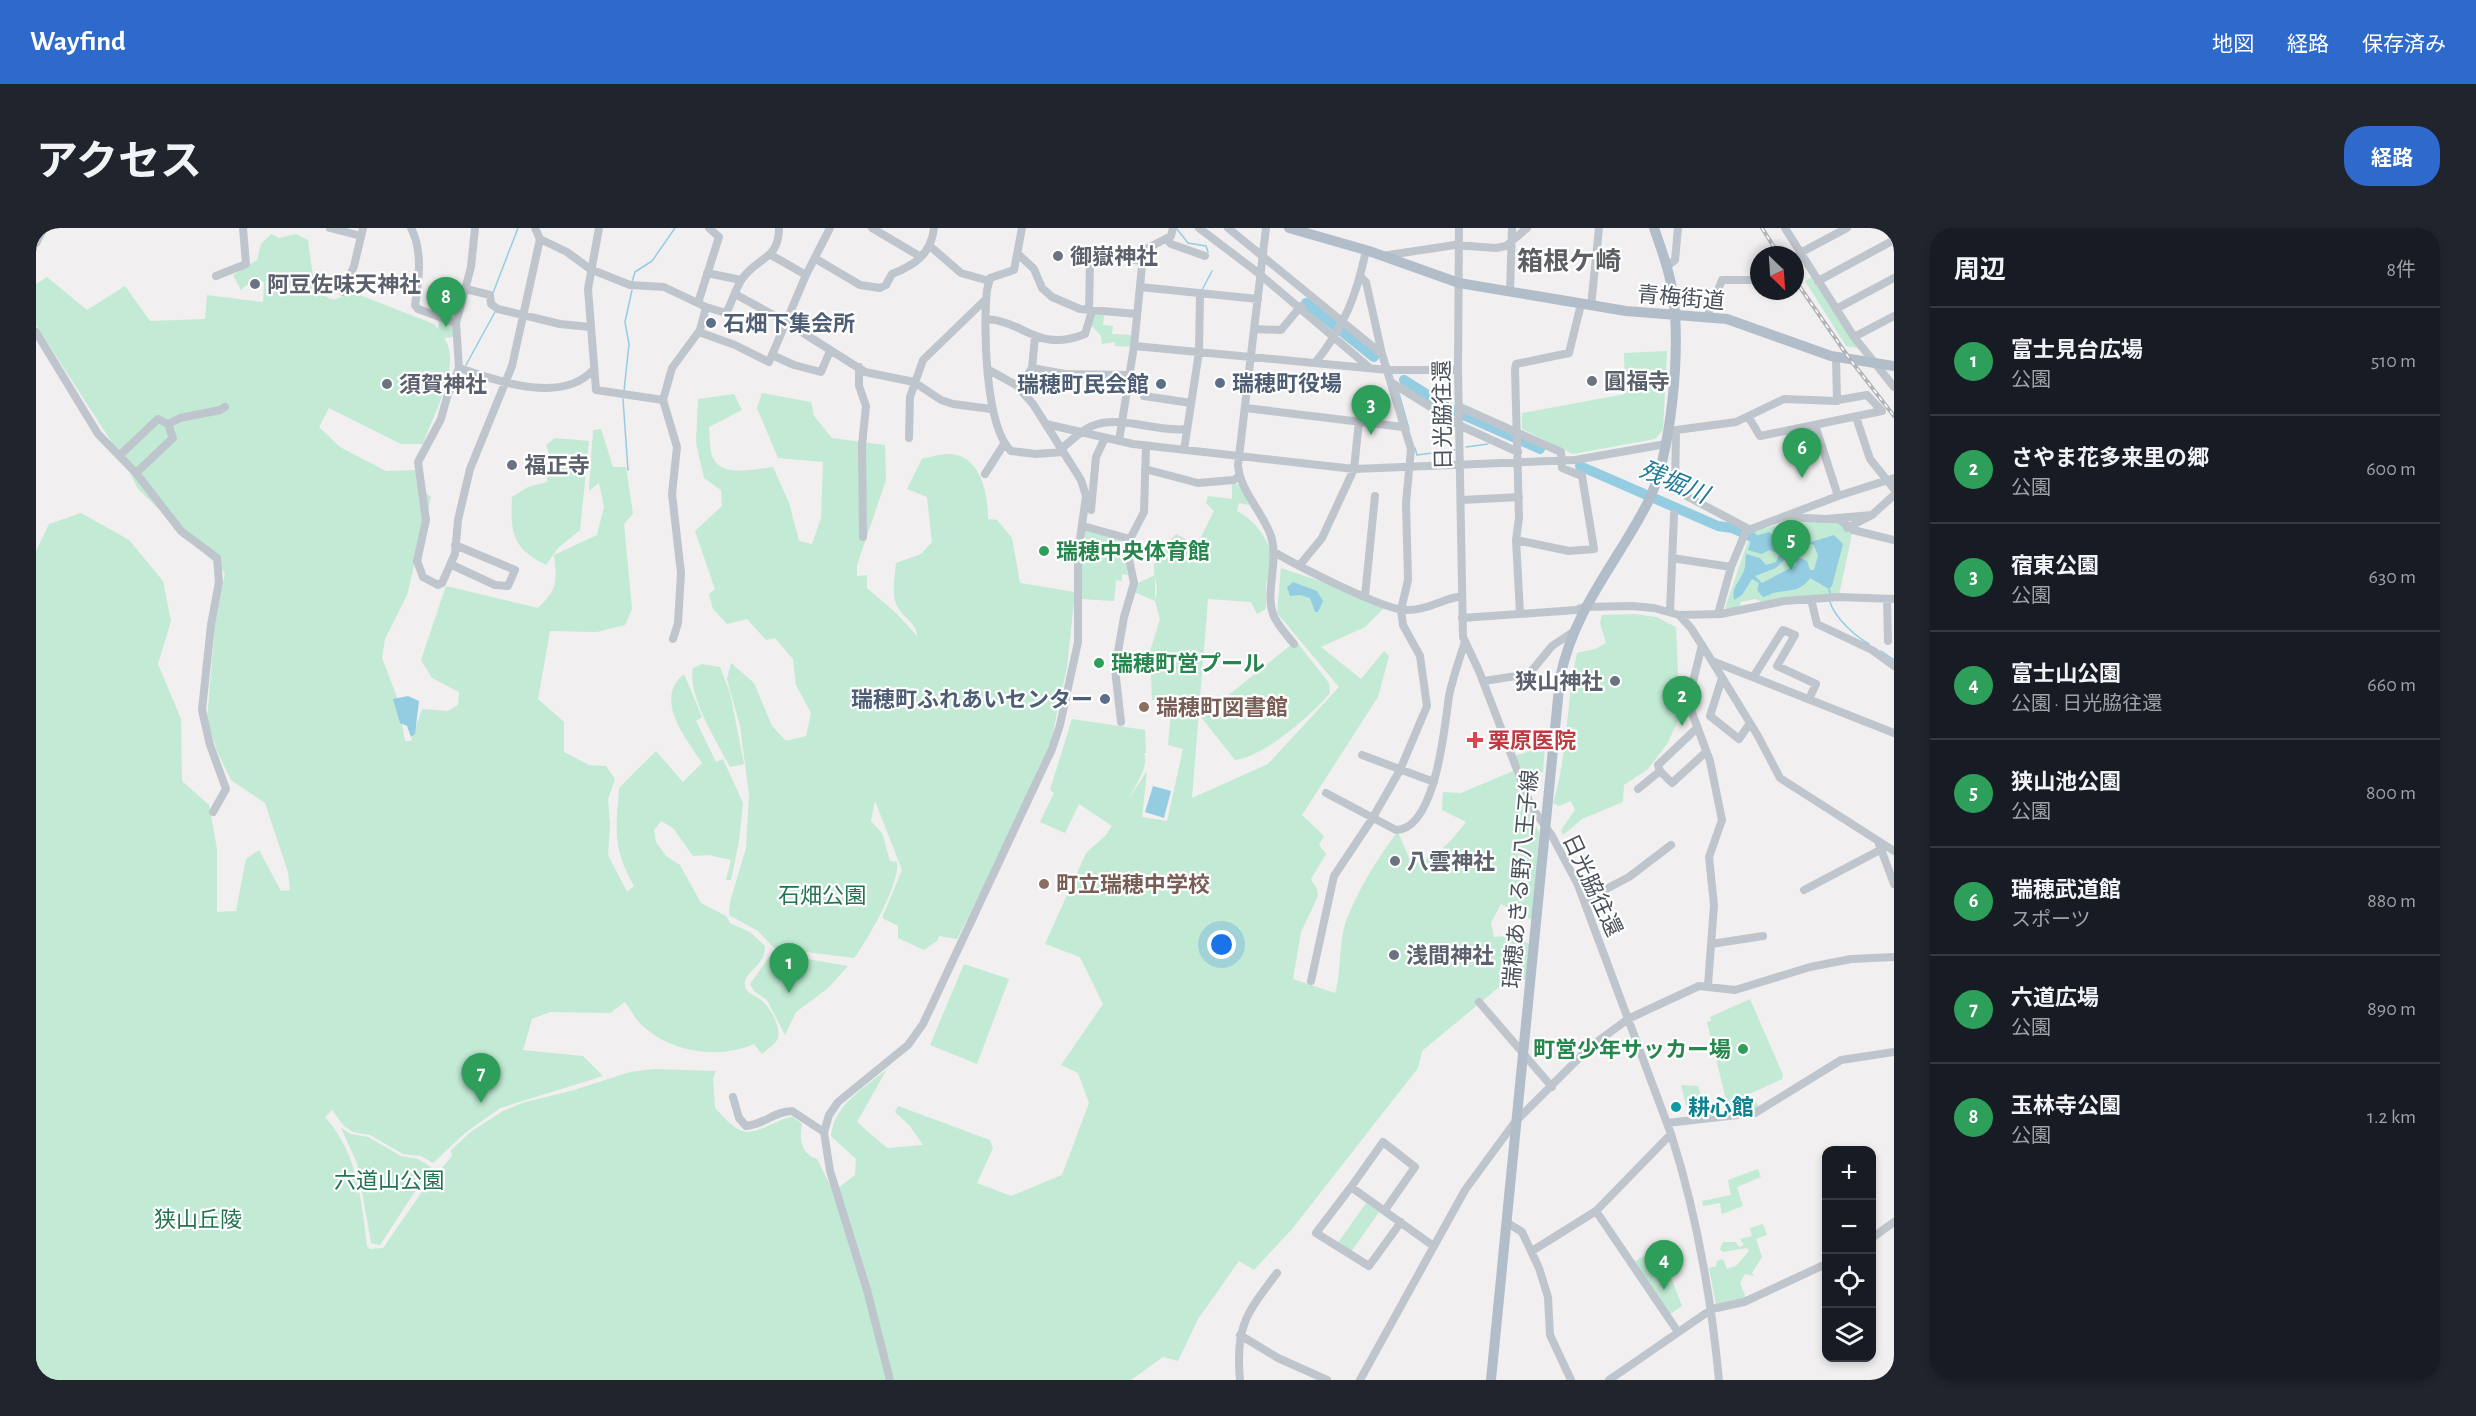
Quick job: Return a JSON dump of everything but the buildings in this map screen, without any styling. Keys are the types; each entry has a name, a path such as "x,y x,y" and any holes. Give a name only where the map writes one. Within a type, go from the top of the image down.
{"main road":[{"name":"青梅街道","path":"1289,228 1366,250 1459,283 1586,305 1735,322 1836,357 1894,366"},
{"name":"瑞穂あきる野八王子線","path":"1491,1380 1557,696 1567,646 1573,632 1584,607 1648,503 1666,444 1673,431 1676,315 1666,267 1654,228"}],"street":[{"path":"36,243 44,228"},
{"path":"216,276 246,264 243,228"},
{"path":"330,228 362,232 354,266 343,292"},
{"path":"411,228 416,237 420,275 415,305 418,309 456,323"},
{"path":"476,228 465,289 456,323 459,368 441,419 418,462 426,520 417,561 423,577 438,585 442,584 452,565 458,520 470,469 505,383 524,315 540,239 535,228"},
{"path":"599,228 590,269 587,307 596,390 663,400"},
{"path":"673,639 678,623 681,573 672,494 677,447 663,400 676,360 699,332 707,273 718,240 709,228"},
{"path":"540,239 567,252 590,269 632,285 664,287 726,314 741,280 751,268 771,255 779,241 779,228"},
{"path":"699,332 735,345 769,362 806,275 816,260 830,228"},
{"path":"872,228 921,257"},
{"path":"816,260 860,285 880,288 886,285 892,274 910,267 931,247 934,228"},
{"path":"1022,228 1014,270 994,276 989,281 986,299 991,409 1004,444 1016,453 1062,450 1082,432 1097,425 1121,424 1186,429"},
{"path":"1119,441 1134,346 1142,261 1148,248 1167,239 1173,228"},
{"path":"1199,228 1261,275 1370,368"},
{"path":"1228,228 1382,354"},
{"path":"1266,228 1239,476 1266,525 1274,552 1272,612 1294,644"},
{"name":"日光脇往還","path":"1459,228 1458,370 1462,464 1462,618 1465,642 1484,681 1523,789 1569,866 1585,900 1671,1134 1695,1223 1712,1308 1719,1380"},
{"path":"1510,292 1512,228"},
{"path":"1383,256 1397,252 1459,246 1496,248 1511,244 1527,228"},
{"path":"1520,613 1516,540 1519,497 1516,364 1569,352 1586,305 1599,228"},
{"path":"1666,267 1676,260 1678,228"},
{"path":"1785,228 1796,246"},
{"path":"1804,251 1847,228"},
{"path":"1167,239 1171,244 1205,256"},
{"path":"1818,281 1894,240"},
{"path":"931,247 961,273 989,281"},
{"path":"1315,363 1336,337 1343,324 1361,277 1366,250"},
{"path":"1018,254 1034,269 1041,286 1049,295 1073,308 1137,314"},
{"path":"771,255 806,275"},
{"path":"987,319 1005,320 1035,338 1060,340 1085,334 1090,311 1090,262 1104,256 1142,261"},
{"path":"1804,259 1854,337 1894,387"},
{"path":"707,273 741,280"},
{"path":"1311,981 1334,876 1372,819 1400,770 1427,706 1420,656 1403,625 1401,610 1408,580 1408,466 1411,449 1382,354 1366,282 1361,277"},
{"path":"1836,309 1894,278"},
{"path":"1707,317 1722,280 1750,280"},
{"path":"1140,287 1258,299"},
{"path":"465,289 490,295 491,304 498,309 560,324 590,327"},
{"path":"735,294 786,322 866,372 884,378 914,382 941,400 991,409"},
{"path":"1184,450 1199,352 1200,294"},
{"path":"909,438 910,397 923,360 986,299"},
{"path":"1254,329 1281,330 1301,308"},
{"path":"1854,337 1894,316"},
{"path":"36,333 39,344 98,434 136,473 181,531 217,558 219,564 202,710 207,736 226,789 213,812"},
{"path":"1019,388 1032,368 1035,338"},
{"path":"1134,346 1388,370 1458,370"},
{"path":"772,355 794,365 821,372 830,351"},
{"path":"1836,357 1838,400"},
{"path":"859,367 859,386 866,406 862,445 864,537"},
{"path":"459,368 505,383 532,387 578,384 594,369"},
{"path":"1032,368 1065,375 1129,375"},
{"path":"890,1380 867,1290 830,1171 824,1132 829,1115 838,1102 896,1056 918,1032 1049,758 1060,725 1078,642 1078,554 1086,496 1081,480 1046,424 1019,388 989,369"},
{"path":"1392,383 1461,424 1518,451"},
{"path":"1748,530 1675,490 1673,431 1749,418 1784,399 1838,400 1867,395 1882,411 1760,436 1749,418"},
{"path":"1144,396 1191,403"},
{"path":"168,424 180,417 220,410 225,407"},
{"path":"1246,408 1403,427"},
{"path":"1460,408 1561,452 1562,468 1582,477 1594,549 1569,550 1516,540"},
{"path":"1856,417 1870,459 1890,479 1894,489"},
{"path":"120,455 158,419 168,424 173,438 136,473"},
{"path":"1299,566 1322,538 1354,469 1359,421"},
{"path":"1046,424 1146,446 1354,469 1561,461 1666,444"},
{"path":"1815,425 1838,496"},
{"path":"1091,510 1096,457 1105,438"},
{"path":"985,474 1004,444"},
{"path":"1121,722 1115,669 1124,617 1134,584 1128,554 1130,539 1144,512 1146,446"},
{"path":"1145,470 1197,483 1234,480 1239,476"},
{"path":"1719,614 1740,540 1748,530 1890,479"},
{"path":"1847,528 1872,515 1894,495"},
{"path":"1365,596 1375,496"},
{"path":"1462,501 1519,497"},
{"path":"1674,514 1672,558 1674,613 1702,645 1750,723 1780,778 1880,846 1894,851"},
{"path":"1781,517 1837,518 1872,515"},
{"path":"1837,518 1847,528 1894,540"},
{"path":"1083,526 1130,539"},
{"path":"452,565 495,585 508,586 515,570 455,545"},
{"path":"1274,552 1299,566 1401,610 1429,607 1462,596"},
{"path":"1672,558 1731,567"},
{"path":"1462,618 1576,610 1584,607 1632,606 1674,613 1719,614 1776,602 1810,599 1890,599 1888,640"},
{"path":"1810,599 1817,624 1872,650 1894,666"},
{"path":"1754,676 1783,630 1795,635 1777,666 1816,684 1809,699"},
{"path":"1484,681 1529,674 1552,646 1573,632"},
{"path":"1326,793 1372,819 1401,830 1418,814 1434,782 1450,694 1465,642"},
{"path":"1702,645 1688,702 1706,752 1722,814 1709,857 1714,905 1708,985"},
{"path":"1712,661 1894,733"},
{"path":"1722,678 1710,716 1738,739 1750,723"},
{"path":"1697,728 1658,765 1659,771 1672,783 1706,752"},
{"path":"1362,754 1434,782"},
{"path":"1638,789 1659,771"},
{"path":"1585,900 1629,877 1671,845"},
{"path":"1880,846 1894,884"},
{"path":"1804,890 1880,846"},
{"path":"1711,944 1763,936"},
{"path":"1360,1380 1432,1245 1465,1190 1515,1122 1590,1047 1628,1019 1683,991 1708,985 1735,990 1810,967 1851,959 1894,957"},
{"path":"1479,1002 1552,1087"},
{"path":"1667,1123 1755,1113 1841,1060 1894,1052"},
{"path":"733,1097 739,1118 746,1126 757,1124 777,1114 792,1112 824,1132"},
{"path":"1532,1251 1596,1211 1671,1134"},
{"path":"1384,1210 1414,1167 1383,1142 1316,1233 1369,1266 1401,1222"},
{"path":"1351,1187 1432,1245"},
{"path":"1596,1211 1678,1332"},
{"path":"1506,1222 1522,1232 1532,1251 1548,1297 1550,1335 1571,1380"},
{"path":"1876,1235 1894,1222"},
{"path":"1610,1380 1712,1308 1744,1302 1822,1266"},
{"path":"1240,1380 1237,1346 1240,1335 1248,1314 1276,1273"},
{"path":"1240,1335 1278,1358 1328,1380"}],"green space":[{"name":"狭山丘陵","path":"271,234 279,238 296,234 308,240 315,292 334,300 352,292 434,324 438,329 439,319 453,324 454,337 444,338 449,349 448,376 423,444 401,444 329,408 319,427 340,447 386,471 418,470 421,490 431,497 407,595 385,639 382,658 397,697 405,741 411,741 422,709 448,711 458,705 459,692 432,678 421,660 446,586 538,608 549,596 555,584 554,555 597,535 604,507 599,483 589,491 593,430 601,429 613,467 626,467 633,514 624,524 632,609 625,625 597,632 550,631 538,699 564,722 564,752 589,765 606,766 615,779 608,799 610,824 608,855 627,892 634,886 622,860 617,839 619,788 656,751 683,782 702,763 675,719 672,707 671,695 675,684 684,674 702,717 696,721 716,762 723,759 743,803 739,841 731,880 726,880 731,860 709,855 693,856 673,828 661,821 654,830 656,842 666,856 680,865 701,903 726,916 730,923 750,932 765,946 762,959 745,980 745,988 768,1007 774,1017 778,1033 775,1042 762,1054 754,1044 727,1051 698,1051 669,1043 645,1028 625,1002 610,1013 550,1012 532,1019 523,1050 583,1056 603,1076 500,1108 465,1133 433,1163 421,1156 403,1154 370,1135 353,1132 344,1126 332,1110 325,1117 345,1146 351,1162 360,1194 367,1246 370,1249 383,1248 426,1186 452,1156 451,1150 472,1131 503,1111 525,1102 571,1091 630,1072 653,1069 716,1071 713,1078 715,1108 740,1130 746,1132 759,1130 793,1117 802,1124 801,1140 804,1150 817,1159 831,1187 841,1186 855,1175 856,1159 831,1136 833,1125 844,1106 887,1069 857,1122 887,1148 923,1145 910,1126 895,1112 898,1106 990,1140 993,1148 977,1183 1011,1196 1062,1175 1089,1103 1078,1073 1061,1065 1103,1004 1080,957 1045,944 1086,853 1105,836 1112,826 1079,804 1065,833 1040,822 1054,793 1050,790 1072,719 1145,730 1145,765 1125,804 1147,771 1142,817 1167,821 1183,749 1168,745 1172,701 1152,700 1150,651 1160,619 1155,601 1134,592 1136,584 1155,575 1154,566 1157,557 1176,534 1197,545 1214,511 1206,503 1208,496 1232,499 1232,482 1242,486 1249,505 1239,503 1237,511 1256,525 1275,559 1266,583 1266,609 1257,614 1251,602 1208,599 1192,798 1268,764 1339,687 1277,613 1281,568 1340,588 1384,608 1365,627 1321,647 1361,679 1384,651 1389,656 1378,697 1302,815 1324,836 1319,845 1326,854 1311,879 1318,896 1301,932 1293,979 1335,993 1343,933 1351,909 1366,880 1398,832 1412,865 1430,857 1448,843 1466,822 1442,810 1443,792 1461,793 1513,771 1539,833 1534,921 1501,904 1491,923 1494,937 1516,935 1532,946 1529,979 1504,983 1422,1051 1418,1068 1292,1229 1254,1270 1239,1261 1198,1319 1178,1361 1163,1357 1131,1380 36,1380 36,551 49,524 81,513 129,540 163,581 171,621 158,664 181,719 182,781 209,805 217,849 217,912 236,911 246,859 259,850 281,891 290,890 288,872 265,803 231,780 217,751 207,719 215,625 225,573 138,489 124,461 36,325 36,284 47,277 87,310 125,286 150,321 205,319 207,295 263,302 264,282 252,281 241,290 233,275 257,260 261,244","holes":["1155,577 1157,590 1155,600"]},
{"path":"1812,277 1858,348 1846,346 1805,281"},
{"path":"1095,314 1104,315 1103,325 1113,326 1112,334 1134,335 1132,347 1115,346 1115,342 1102,344 1101,336 1091,325"},
{"path":"1667,351 1663,430 1655,439 1573,454 1522,429 1522,413 1625,394 1624,353"},
{"name":"石畑公園","path":"762,393 811,402 814,416 832,438 885,445 886,480 857,565 857,576 867,575 867,588 896,613 917,636 915,628 897,606 894,585 896,563 921,554 932,542 927,497 907,489 922,459 951,454 968,460 983,483 988,519 997,520 1012,538 1020,583 1075,592 1067,667 1051,741 999,858 957,939 939,936 937,941 924,950 898,938 898,926 882,918 902,870 875,801 871,821 882,833 890,861 897,862 897,871 889,897 867,939 854,958 774,948 758,931 729,915 730,902 746,848 749,794 740,726 727,679 731,663 754,683 772,726 786,741 806,736 811,713 796,685 793,659 775,638 766,640 747,619 727,624 713,609 709,594 715,589 695,531 722,506 721,490 704,478 696,443 698,399 734,394 742,410 709,427 712,457 725,469 750,470 773,467 789,503 799,541 812,544 821,518 823,462 778,458 757,408"},
{"path":"555,438 589,441 580,530 558,548 546,565 526,553 516,538 512,521 512,497 528,487 547,482 549,453 546,445"},
{"path":"1796,520 1838,521 1852,534 1839,595 1763,602 1755,599 1741,602 1740,607 1729,610 1725,608 1751,532"},
{"path":"1084,530 1121,540 1128,575 1122,574 1122,581 1116,580 1114,601 1080,599 1080,554"},
{"path":"1635,614 1656,617 1676,627 1680,717 1667,744 1648,769 1624,785 1623,802 1582,819 1563,835 1561,830 1575,810 1571,801 1559,806 1553,803 1562,766 1577,653 1595,649 1606,643 1600,623 1602,615"},
{"path":"1296,641 1329,683 1330,693 1299,723 1272,744 1259,752 1235,760 1201,717"},
{"path":"702,664 720,667 730,693 744,764 730,767 704,718 692,679 693,668"},
{"path":"1545,746 1543,772 1521,778 1514,756"},
{"path":"772,953 848,966 827,989 796,1012 785,1035 767,1000 754,991 750,984"},
{"path":"964,964 1009,979 977,1064 930,1045"},
{"name":"町営少年サッカー場","path":"1750,999 1783,1075 1782,1079 1730,1103 1754,1097 1759,1108 1751,1111 1729,1112 1707,1022 1711,1021 1710,1017"},
{"path":"1681,1085 1698,1086 1706,1110 1713,1110 1714,1113 1692,1117 1690,1109 1687,1109"},
{"name":"六道山公園","path":"341,1128 351,1134 368,1137 401,1156 418,1159 431,1167 380,1245 371,1243 357,1163"},
{"path":"1758,1169 1761,1177 1737,1187 1743,1206 1722,1214 1720,1203 1703,1206 1702,1201 1731,1195 1728,1180"},
{"path":"1366,1203 1379,1212 1351,1252 1338,1243"},
{"path":"1763,1224 1767,1235 1756,1239 1762,1257 1752,1273 1754,1276 1745,1274 1740,1283 1746,1298 1716,1305 1709,1268 1716,1266 1717,1261 1723,1259 1727,1269 1736,1266 1749,1251 1747,1248 1723,1252 1720,1249 1723,1242 1736,1242 1739,1247 1744,1245 1740,1239 1752,1236 1750,1228"},
{"path":"1655,1250 1670,1275 1682,1306 1669,1315 1632,1263"}],"water":[{"path":"1769,532 1791,548 1834,535 1843,544 1832,586 1829,589 1810,578 1800,588 1763,597 1757,590 1759,583 1752,579 1742,595 1734,600 1736,586 1744,571 1746,554 1760,558 1766,565 1776,562 1779,555 1769,550 1762,554 1748,550 1752,537","holes":["1809,544 1814,545 1818,556 1814,570 1810,570 1807,561 1792,555 1795,550","1788,556 1796,560 1796,565 1762,583 1755,576 1776,568"]},
{"path":"1293,582 1317,591 1323,601 1318,612 1315,612 1310,598 1300,595 1290,596 1287,587"},
{"path":"408,696 419,701 415,734 411,737 407,726 400,723 393,699"},
{"path":"1153,786 1171,791 1164,818 1145,812"}],"waterway":[{"path":"493,293 518,228"},
{"path":"632,282 635,272 652,261 675,228"},
{"path":"1177,229 1188,243 1206,246 1208,252"},
{"path":"1202,290 1212,271"},
{"path":"624,391 629,344 625,322 632,290"},
{"name":"残堀川","path":"1306,303 1374,357"},
{"path":"466,365 495,312"},
{"name":"残堀川","path":"1400,385 1404,380"},
{"name":"残堀川","path":"1404,380 1450,409 1540,449"},
{"path":"1398,390 1409,429"},
{"path":"623,399 628,470"},
{"path":"1466,447 1488,444"},
{"path":"1415,448 1417,455 1455,450"},
{"name":"残堀川","path":"1580,466 1718,526 1732,528 1752,537"},
{"path":"1829,589 1830,594"},
{"path":"1830,602 1846,626 1869,644"},
{"path":"1881,651 1894,660"}],"railway":[{"path":"1762,228 1773,246"},
{"path":"1804,293 1849,358 1894,416"}],"place":[{"name":"御嶽神社","path":"1058,256"},
{"name":"阿豆佐味天神社","path":"255,284"},
{"name":"石畑下集会所","path":"711,323"},
{"name":"玉林寺公園","path":"446,327"},
{"name":"圓福寺","path":"1592,381"},
{"name":"瑞穂町役場","path":"1220,383"},
{"name":"須賀神社","path":"387,384"},
{"name":"瑞穂町民会館","path":"1161,384"},
{"name":"宿東公園","path":"1371,435"},
{"name":"福正寺","path":"512,465"},
{"name":"瑞穂武道館","path":"1802,478"},
{"name":"瑞穂中央体育館","path":"1044,551"},
{"name":"狭山池公園","path":"1791,570"},
{"name":"瑞穂町営プール","path":"1099,663"},
{"name":"狭山神社","path":"1615,681"},
{"name":"瑞穂町ふれあいセンター","path":"1105,699"},
{"name":"瑞穂町図書館","path":"1144,707"},
{"name":"さやま花多来里の郷","path":"1682,726"},
{"name":"栗原医院","path":"1475,740"},
{"name":"八雲神社","path":"1395,861"},
{"name":"町立瑞穂中学校","path":"1044,884"},
{"name":"浅間神社","path":"1394,955"},
{"name":"富士見台広場","path":"789,993"},
{"name":"町営少年サッカー場","path":"1743,1049"},
{"name":"六道広場","path":"481,1103"},
{"name":"耕心館","path":"1676,1107"},
{"name":"富士山公園","path":"1664,1290"}],"district":[{"name":"箱根ケ崎","path":"1569,261"}]}
